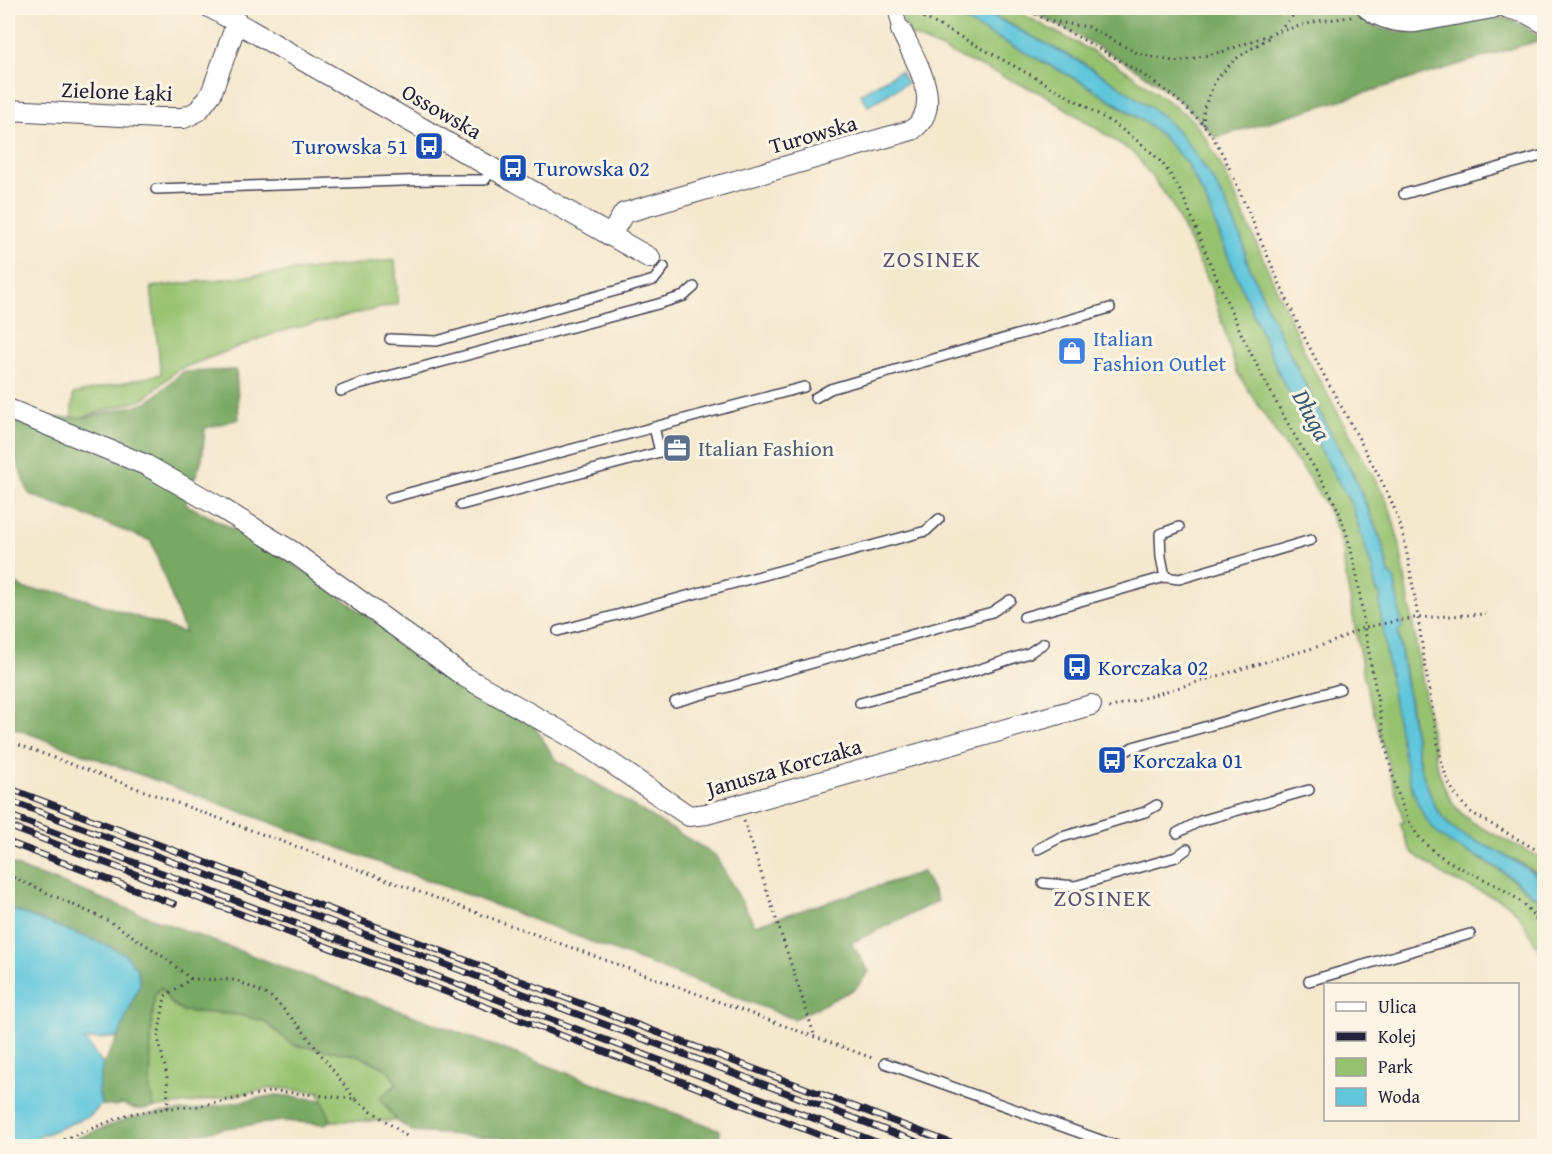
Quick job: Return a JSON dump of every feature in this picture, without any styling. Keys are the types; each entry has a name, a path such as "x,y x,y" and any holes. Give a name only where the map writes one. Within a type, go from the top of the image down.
{"street":[{"name":"Ossowska","path":"211,8 657,262"},
{"name":"Turowska","path":"610,236 624,213 905,133 918,126 927,112 928,98 924,80 897,16 902,8"},
{"path":"1364,12 1372,11 1389,19 1407,23 1493,8"},
{"path":"1508,8 1526,13 1545,23"},
{"name":"Zielone Łąki","path":"8,110 184,118 198,111 211,94 237,22"},
{"name":"Janusza Korczaka","path":"8,409 146,465 221,508 293,552 465,676 582,743 689,816 707,814 1098,707"}],"lane":[{"path":"1404,194 1545,155"},
{"path":"156,189 485,180 493,167"},
{"path":"390,339 437,341 654,280 657,262"},
{"path":"341,391 359,384 658,304 684,296 694,287"},
{"path":"815,398 830,389 1110,308"},
{"path":"390,498 804,387"},
{"path":"461,505 660,452 654,427"},
{"path":"558,631 926,531 939,519"},
{"path":"1165,577 1160,534 1179,527"},
{"path":"1024,617 1165,577 1179,579 1311,540"},
{"path":"675,702 992,612 1010,600"},
{"path":"860,703 959,676 1029,653 1044,643"},
{"path":"1123,753 1143,744 1340,689"},
{"path":"1177,833 1200,821 1308,790"},
{"path":"1038,849 1059,838 1145,812 1157,804"},
{"path":"1043,883 1075,886 1176,856 1187,849"},
{"path":"1309,981 1470,934"},
{"path":"885,1063 1117,1146"}],"path":[{"path":"902,8 1082,104 1124,131 1154,154 1167,169 1186,203 1220,287 1262,373 1336,507 1345,528 1353,557 1388,755 1409,821 1432,851 1507,892 1530,911 1545,931"},
{"path":"1025,8 1139,72 1185,107 1212,135 1315,359 1396,510 1404,538 1415,618 1446,775 1463,806 1478,817 1545,854"},
{"path":"1204,126 1203,110 1215,81 1234,60 1277,32 1300,8"},
{"path":"1048,20 1088,27 1139,54 1178,62 1224,51 1277,32 1364,12"},
{"path":"1098,707 1330,643 1365,627 1415,618 1486,614"},
{"path":"8,741 885,1063"},
{"path":"738,805 815,1037"},
{"path":"8,875 111,922 161,955 191,979"},
{"path":"168,1108 167,1075 158,1038 165,996 191,979 236,980 273,998 300,1027 355,1099 408,1137"},
{"path":"47,1146 129,1114 193,1107 276,1091 355,1099"}],"green space":[{"path":"904,8 940,8 1078,80 1148,124 1185,161 1205,198 1280,376 1352,506 1372,568 1376,589 1381,596 1388,664 1407,764 1417,802 1430,824 1445,839 1504,873 1544,905 1544,959 1519,915 1505,902 1446,877 1410,851 1400,823 1404,822 1364,677 1343,549 1337,530 1328,509 1306,473 1280,439 1237,372 1211,287 1170,201 1134,153 1047,96 910,35 902,17"},
{"path":"979,8 1011,8 1114,63 1189,117 1207,140 1225,173 1308,359 1390,509 1399,542 1436,762 1445,790 1462,814 1483,829 1544,860 1544,880 1523,864 1464,836 1442,818 1434,805 1427,790 1418,757 1398,633 1401,626 1395,582 1389,574 1382,543 1355,479 1272,318 1246,259 1243,243 1215,183 1176,129 1110,80"},
{"path":"1026,8 1350,8 1377,27 1391,31 1420,31 1498,18 1518,23 1544,39 1215,138 1196,116 1152,80 1102,49"},
{"path":"395,260 398,304 278,332 177,370 144,399 83,417 71,429 73,394 161,374 151,287"},
{"path":"236,370 239,419 205,428 202,459 185,504 260,543 312,576 486,702 535,727 555,759 715,855 755,925 923,872 938,901 851,943 869,972 855,989 794,1019 481,900 8,726 8,723 11,724 8,714 8,578 24,589 66,593 185,633 151,541 29,494 8,437 8,420 88,417 147,403 183,372"},
{"path":"8,862 29,872 720,1130 719,1146 604,1144 414,1132 397,1121 380,1098 397,1084 387,1069 358,1055 293,1045 264,1021 233,1014 183,1011 169,1002 161,987 154,996 151,1035 150,1091 154,1108 138,1109 123,1104 101,1105 98,1089 103,1065 118,1037 140,983 137,969 125,954 104,944 8,908"},
{"path":"161,986 169,1002 183,1011 238,1015 264,1021 293,1045 358,1055 387,1069 397,1084 380,1098 397,1121 331,1121 320,1092 274,1088 154,1108 150,1091 151,1035 154,996"},
{"path":"276,1095 323,1100 331,1121 324,1124 283,1121 226,1128 140,1146 57,1146 129,1118 195,1110"}],"water":[{"name":"Długa","path":"940,8 978,8 1110,80 1153,109 1176,129 1215,183 1230,212 1243,243 1246,259 1272,318 1355,479 1382,543 1389,574 1395,582 1402,626 1398,633 1419,763 1434,805 1451,827 1541,877 1544,880 1544,905 1498,869 1442,837 1431,826 1416,800 1403,753 1393,697 1381,615 1381,596 1376,589 1372,568 1352,506 1280,376 1205,198 1185,161 1148,124 1103,95"},
{"path":"900,71 907,83 868,106 860,94"},
{"path":"8,908 125,954 137,969 140,983 118,1037 85,1040 103,1065 98,1089 101,1105 91,1115 17,1146 8,1146"}],"railway":[{"path":"8,788 959,1146"},
{"path":"8,800 928,1146"},
{"path":"8,815 887,1146"},
{"path":"8,826 848,1146"},
{"path":"8,842 174,904"}],"place":[{"name":"Turowska 51","path":"429,146"},
{"name":"Turowska 02","path":"513,168"},
{"name":"Italian Fashion Outlet","path":"1072,351"},
{"name":"Italian Fashion","path":"677,448"},
{"name":"Korczaka 02","path":"1077,667"},
{"name":"Korczaka 01","path":"1112,760"}],"district":[{"name":"ZOSINEK","path":"932,258"},
{"name":"ZOSINEK","path":"1103,897"}]}
